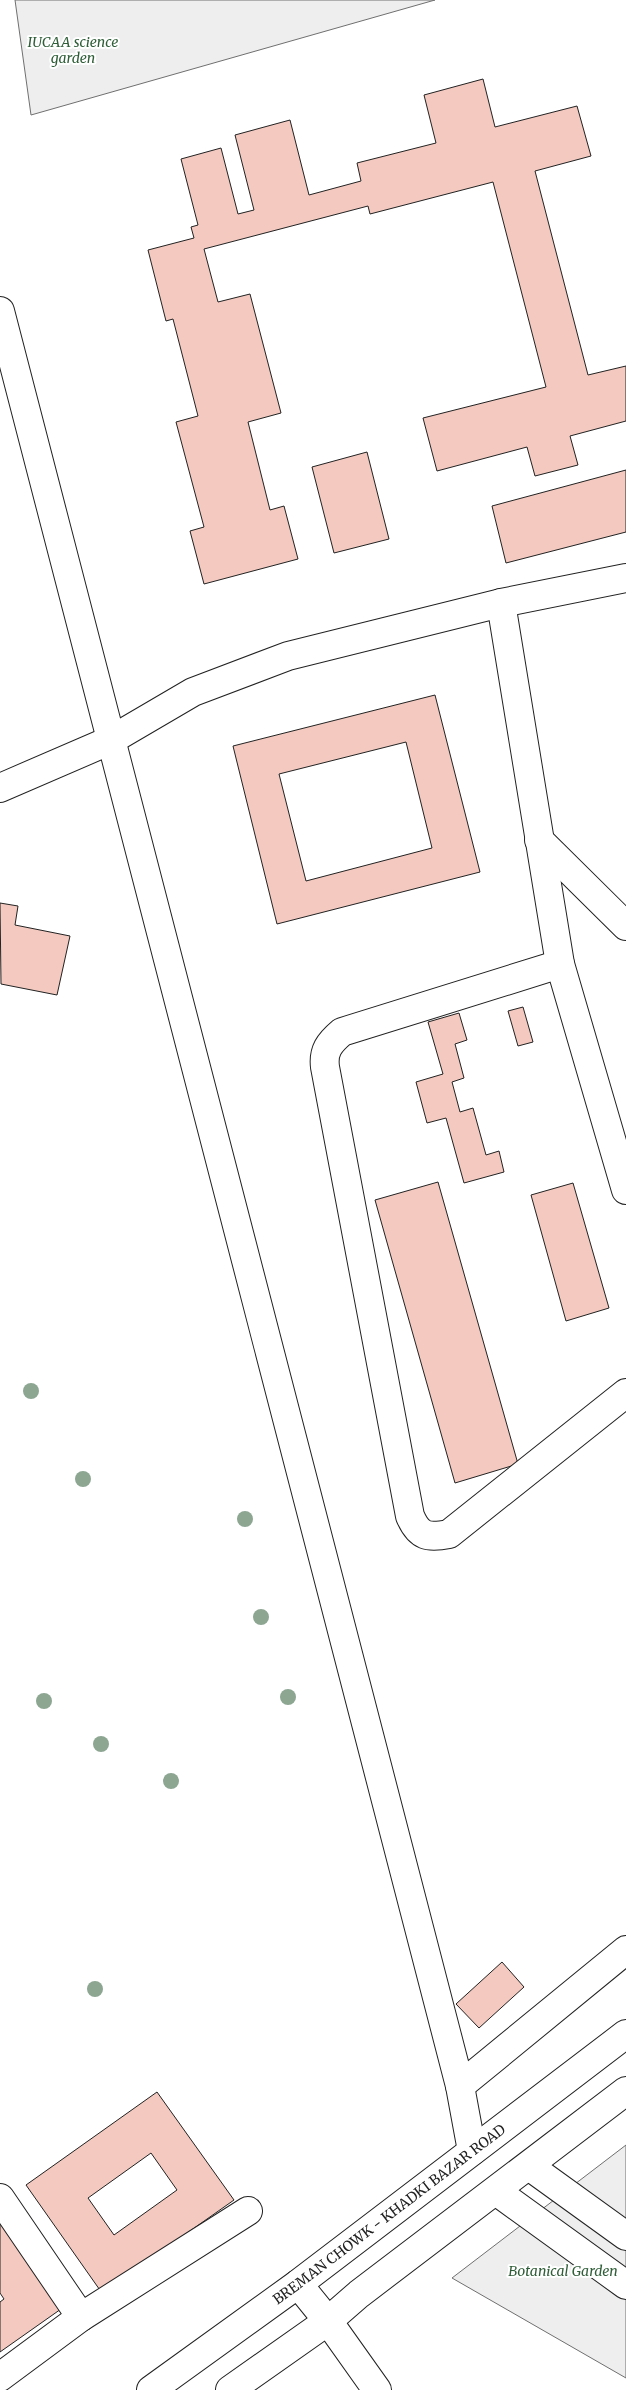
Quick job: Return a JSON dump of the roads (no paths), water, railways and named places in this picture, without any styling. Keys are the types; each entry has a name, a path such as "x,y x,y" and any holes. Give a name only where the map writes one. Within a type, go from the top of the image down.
{"main road":[{"path":"0,311 460,2086 472,2151"},
{"path":"0,788 111,740 193,692 288,656 500,603 626,578"},
{"path":"500,603 560,964 626,1190"},
{"path":"539,840 626,926"},
{"path":"560,964 342,1032 331,1041 326,1049 325,1067 410,1516 415,1528 424,1535 449,1534 626,1394"},
{"path":"460,2086 626,1950"},
{"name":"BREMAN CHOWK - KHADKI BAZAR ROAD","path":"151,2390 298,2284 626,2034"},
{"path":"230,2390 328,2320 359,2294 626,2091"},
{"path":"529,2166 626,2236"},
{"path":"496,2191 626,2285"},
{"path":"0,2198 81,2317"},
{"path":"0,2377 81,2317 248,2211"},
{"path":"298,2284 328,2320 377,2390"}],"park label":[{"name":"IUCAA science garden","path":"73,50"},
{"name":"Botanical Garden","path":"563,2271"}]}
